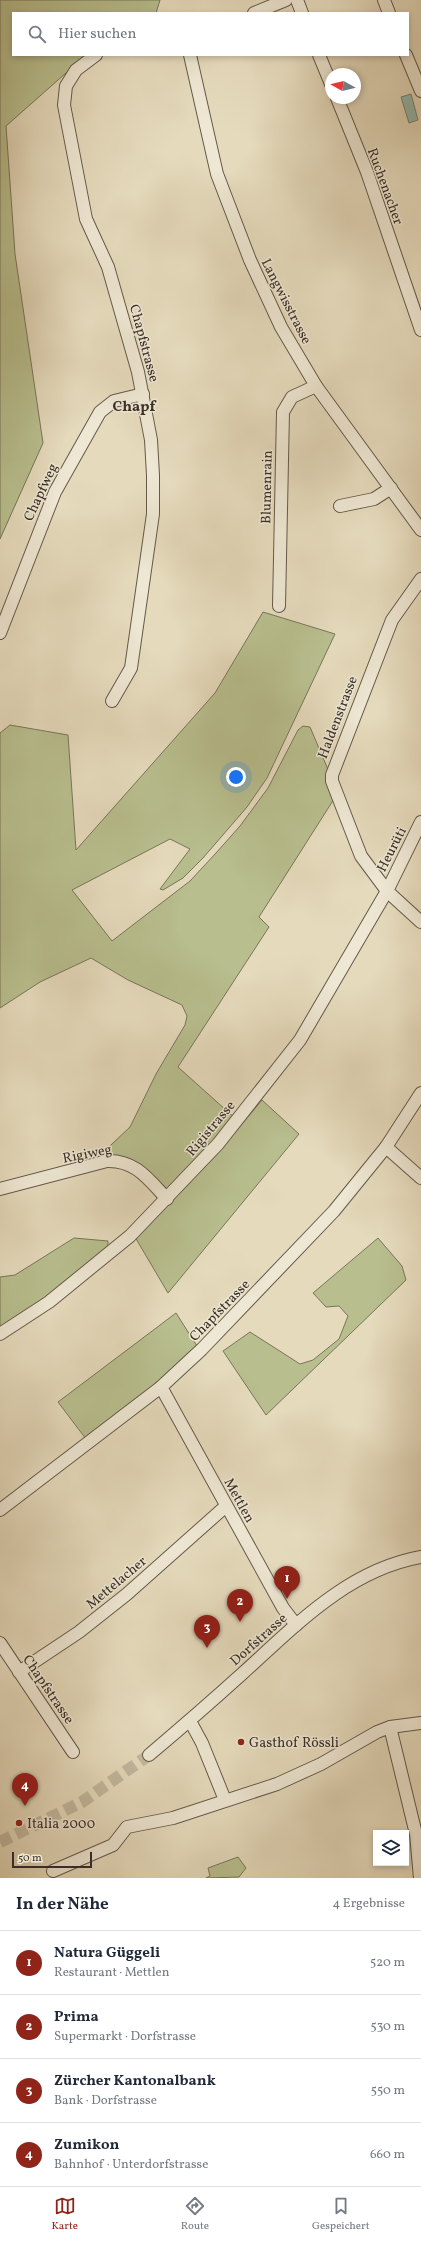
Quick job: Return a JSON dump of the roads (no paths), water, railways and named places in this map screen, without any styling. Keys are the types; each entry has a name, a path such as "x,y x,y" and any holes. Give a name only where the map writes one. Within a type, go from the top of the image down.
{"street":[{"path":"256,12 286,0"},
{"path":"297,0 302,12"},
{"path":"384,0 389,12"},
{"name":"Chapfstrasse","path":"95,56 76,70 66,86 64,105 86,220 108,267 143,394 151,440 153,514 131,668 112,701"},
{"name":"Langwisstrasse","path":"190,56 217,174 247,253 281,327 316,386 420,525"},
{"path":"319,56 325,70"},
{"path":"406,56 421,91"},
{"name":"Ruchenacher","path":"339,104 367,172 421,330"},
{"name":"Blumenrain","path":"279,606 283,412 292,397 316,386"},
{"name":"Chapfweg","path":"0,633 55,492 100,412 114,401 143,394"},
{"path":"340,506 374,499 391,488"},
{"name":"Haldenstrasse","path":"386,891 361,856 332,781 332,775 392,620 421,579"},
{"name":"Heurüti","path":"421,822 386,891 421,922"},
{"name":"Rigistrasse","path":"0,1334 55,1297 130,1236 218,1144 300,1040 386,891"},
{"name":"Chapfstrasse","path":"0,1510 161,1387 202,1349 334,1212 386,1147 421,1092"},
{"path":"386,1147 421,1178"},
{"name":"Rigiweg","path":"0,1189 107,1161 119,1160 130,1164 141,1172 167,1199"},
{"name":"Mettlen","path":"161,1387 283,1608 296,1625"},
{"name":"Mettelacher","path":"18,1672 79,1632 127,1594 226,1506"},
{"name":"Dorfstrasse","path":"149,1755 190,1721 296,1625 328,1599 347,1586 384,1568 421,1557"},
{"name":"Chapfstrasse","path":"0,1643 73,1752"},
{"path":"190,1721 202,1743 225,1800"},
{"path":"53,1871 112,1844 127,1827 173,1818 277,1784 321,1764 362,1740 390,1727 421,1723"},
{"path":"390,1727 416,1834 420,1878"}],"water":[{"path":"411,94 418,120 409,123 401,97"}],"tunnel":[{"path":"0,1842 82,1802 149,1755"}],"place":[{"name":"Natura Güggeli","path":"287,1599"},
{"name":"Prima","path":"240,1622"},
{"name":"Zürcher Kantonalbank","path":"207,1648"},
{"name":"Gasthof Rössli","path":"241,1742"},
{"name":"Zumikon","path":"25,1806"},
{"name":"Italia 2000","path":"19,1823"}],"district":[{"name":"Chapf","path":"134,406"}]}
